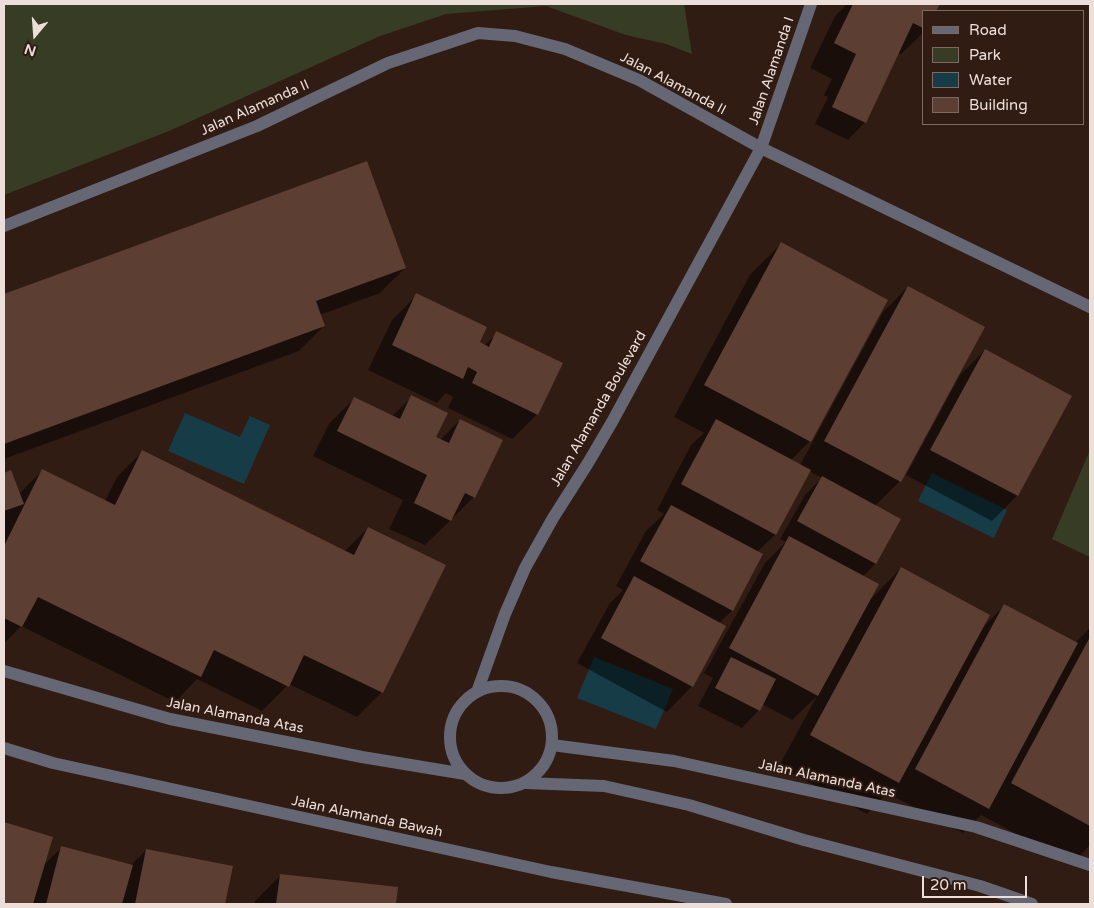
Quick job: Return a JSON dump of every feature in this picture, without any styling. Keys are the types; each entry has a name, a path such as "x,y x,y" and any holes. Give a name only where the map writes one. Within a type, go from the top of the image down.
{"street":[{"name":"Jalan Alamanda I","path":"761,148 810,4"},
{"name":"Jalan Alamanda II","path":"4,226 257,126 388,63 478,34 515,36 566,49 639,80 761,148 1090,307"},
{"name":"Jalan Alamanda Boulevard","path":"465,774 456,761 450,746 450,730 455,715 464,702 477,692 505,614 525,568 552,518 612,422 761,148"},
{"name":"Jalan Alamanda Atas","path":"4,671 170,720 362,757 465,774"},
{"path":"465,774 478,784 494,788 510,788 525,783 538,774 547,760 552,745 552,729 546,714 537,701 524,692 509,687 493,687 477,692"},
{"name":"Jalan Alamanda Atas","path":"552,745 674,761 976,827 1090,866"},
{"name":"Jalan Alamanda Bawah","path":"4,748 63,765 550,872 726,904"},
{"path":"525,783 604,786 689,805 804,840 980,886 1032,904"}],"green space":[{"path":"4,4 684,4 692,54 666,44 626,35 546,6 446,14 380,36 169,131 4,195"},
{"path":"1090,450 1090,557 1052,539"}],"water":[{"path":"185,413 240,437 250,416 270,425 244,484 168,451"},
{"path":"932,473 1007,510 994,538 918,501"},
{"path":"594,657 673,689 656,729 577,698"}],"building":[{"path":"853,4 940,4 937,10 922,10 922,28 913,23 866,123 832,107 856,54 834,43"},
{"path":"367,161 406,268 316,301 325,326 4,444 4,294"},
{"path":"781,242 888,300 811,442 704,385"},
{"path":"908,286 985,327 901,482 824,441"},
{"path":"416,293 487,327 480,342 489,347 496,331 563,363 538,415 472,383 477,372 468,367 463,379 392,345"},
{"path":"985,349 1072,396 1018,496 930,450"},
{"path":"411,395 448,413 436,437 449,443 460,419 503,440 475,498 465,493 451,521 414,503 427,475 337,431 354,397 400,419"},
{"path":"716,419 811,470 776,535 681,484"},
{"path":"142,450 354,555 368,527 446,565 383,693 304,655 289,687 214,650 201,677 38,597 22,627 4,618 4,546 42,469 115,505"},
{"path":"11,470 24,504 4,511 4,473"},
{"path":"822,476 901,519 876,564 797,521"},
{"path":"671,505 763,554 733,611 640,561"},
{"path":"789,536 879,584 818,696 729,648"},
{"path":"901,567 990,615 899,783 810,735"},
{"path":"634,576 726,626 693,687 601,638"},
{"path":"1004,604 1078,643 989,809 915,769"},
{"path":"1090,637 1090,826 1011,783"},
{"path":"731,657 776,679 760,711 715,688"},
{"path":"4,822 53,837 33,904 4,904"},
{"path":"61,846 133,865 122,904 46,904"},
{"path":"146,849 233,866 225,904 135,904"},
{"path":"280,874 398,887 396,904 276,904"}]}
